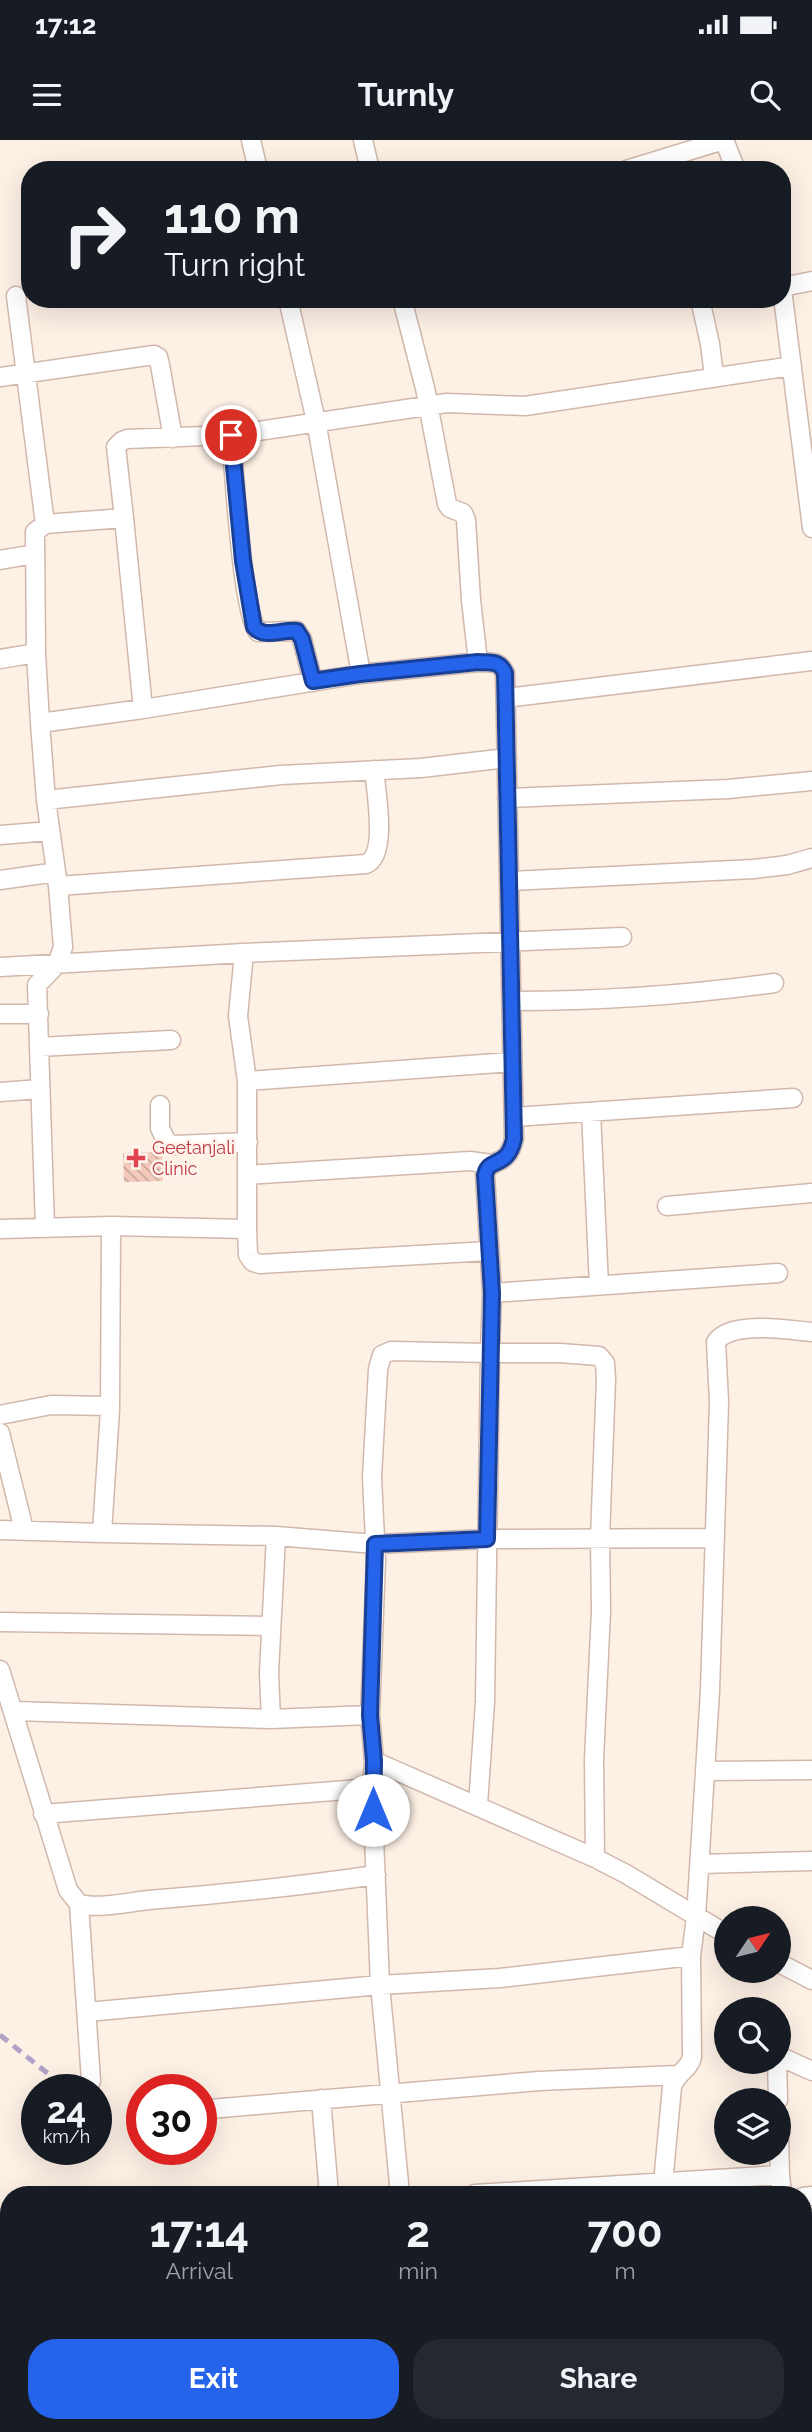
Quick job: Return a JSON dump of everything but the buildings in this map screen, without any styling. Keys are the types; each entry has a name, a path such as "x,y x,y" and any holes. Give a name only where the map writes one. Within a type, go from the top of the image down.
{"street":[{"path":"251,140 256,161"},
{"path":"363,140 368,161"},
{"path":"667,161 724,140 732,161"},
{"path":"791,286 812,281"},
{"path":"16,296 45,524"},
{"path":"290,308 316,421 360,674"},
{"path":"404,308 418,360 447,504 463,513 466,520 478,662"},
{"path":"702,308 714,376"},
{"path":"785,308 808,472 812,528"},
{"path":"0,377 154,355 160,365 173,438"},
{"path":"143,709 116,447 122,441 231,435 427,406 463,403 525,407 792,366"},
{"path":"231,435 243,561 254,627 258,632 264,633 297,631 302,639 313,681"},
{"path":"44,1228 37,985 57,964 64,947 46,800 40,723 36,653 35,532 45,524 124,518"},
{"path":"0,560 35,554"},
{"path":"0,659 36,653"},
{"path":"506,698 812,661"},
{"path":"40,723 360,674 478,662 500,664 505,673 513,1001 512,1148 502,1161 491,1164 470,1161 247,1175"},
{"path":"46,800 281,775 421,768 507,758"},
{"path":"0,880 366,864 373,861 377,855 379,825 374,770"},
{"path":"507,798 728,789 812,781"},
{"path":"0,835 50,831"},
{"path":"511,881 754,869 787,865 812,858"},
{"path":"0,967 244,953 622,937"},
{"path":"244,953 238,1016 247,1081 247,1229 250,1259 260,1264 489,1251"},
{"path":"513,1001 652,997 774,983"},
{"path":"0,1014 39,1014"},
{"path":"39,1047 172,1040"},
{"path":"247,1081 512,1062"},
{"path":"0,1092 40,1088"},
{"path":"514,1117 793,1098"},
{"path":"160,1105 160,1128 167,1143 248,1142"},
{"path":"591,1112 599,1285"},
{"path":"478,1805 485,1702 492,1293 485,1175 486,1168 491,1164"},
{"path":"667,1206 812,1193"},
{"path":"102,1533 110,1406 111,1226"},
{"path":"0,1228 111,1226 247,1229"},
{"path":"492,1293 778,1273"},
{"path":"663,2186 672,2087 692,2057 691,1956 706,1771 715,1538 719,1402 716,1342 724,1334 734,1330 779,1329 812,1332"},
{"path":"399,2186 380,1985 372,1788 374,1761 370,1715 375,1544 372,1477 380,1359 385,1353 589,1354 603,1359 606,1379 600,1538 601,1611 594,1759 594,1858"},
{"path":"0,1415 51,1405 110,1406"},
{"path":"0,1433 24,1530"},
{"path":"0,1530 276,1536 375,1544 487,1539 715,1538"},
{"path":"271,1719 270,1626 276,1536"},
{"path":"0,1622 270,1626"},
{"path":"0,1670 68,1890 79,1904 91,2074"},
{"path":"14,1711 271,1719 370,1715"},
{"path":"374,1761 594,1858 626,1874 714,1927"},
{"path":"706,1771 812,1770"},
{"path":"43,1814 372,1788"},
{"path":"700,1864 812,1861"},
{"path":"79,1904 154,1900 316,1884 376,1875"},
{"path":"87,2012 380,1985 500,1979 691,1956"},
{"path":"791,1969 812,1980"},
{"path":"791,2061 812,2071"},
{"path":"217,2108 539,2081 677,2076"},
{"path":"321,2099 327,2186"},
{"path":"780,2165 781,2186"},
{"path":"681,2186 780,2175"}],"railway":[{"path":"0,2035 48,2074"}],"place":[{"name":"Geetanjali Clinic","path":"136,1158"}],"route":[{"path":"231,435 251,619 258,632 292,630 301,635 313,681 478,662 500,664 505,673 514,1139 506,1158 486,1168 485,1175 492,1293 487,1539 375,1544 370,1715 374,1761 373,1810"}]}
